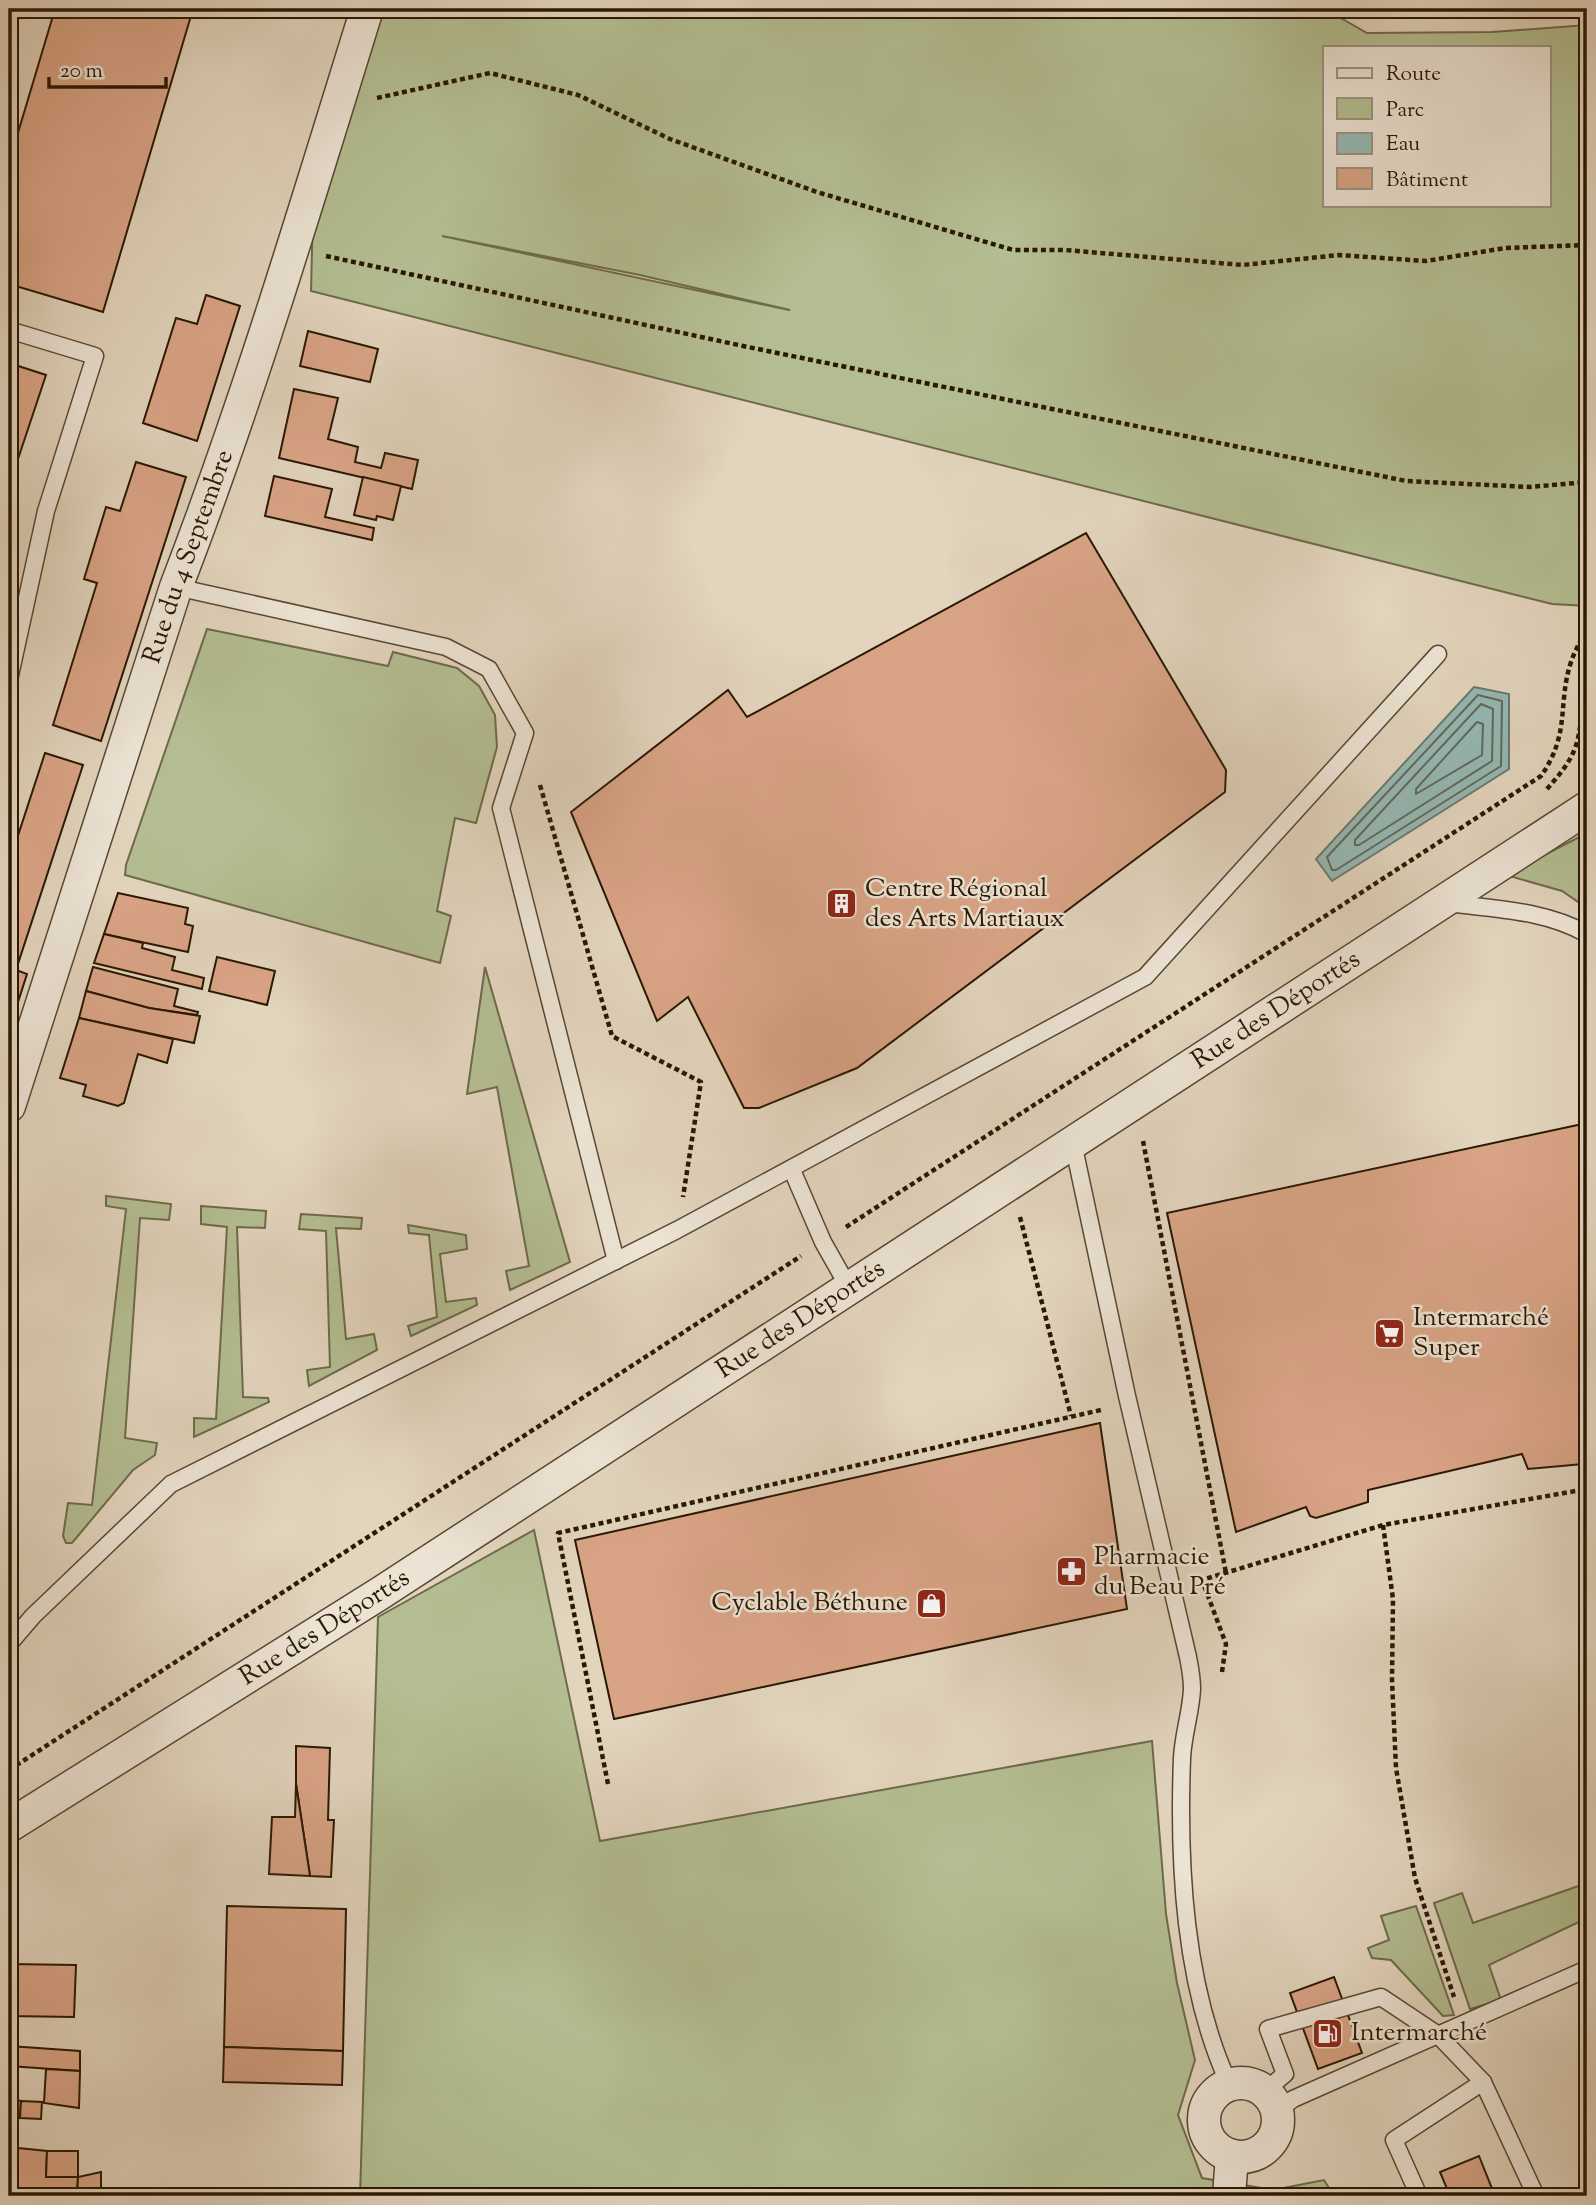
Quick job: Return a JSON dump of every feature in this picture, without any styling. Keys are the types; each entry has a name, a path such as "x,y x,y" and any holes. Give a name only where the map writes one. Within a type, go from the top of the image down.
{"street":[{"name":"Rue du 4 Septembre","path":"9,1106 176,587 201,521 367,9"},
{"name":"Rue des Déportés","path":"9,1826 390,1586 1587,808"},
{"path":"1228,2084 1254,2084 1271,2101 1278,2124 1267,2146 1245,2157 1219,2151 1204,2128 1203,2115 1208,2101 1228,2084"},
{"path":"1229,2196 1232,2156"}],"lane":[{"path":"9,330 95,356 47,511 9,680"},
{"path":"176,587 446,647 488,669 525,733 501,808 616,1261"},
{"path":"9,1644 33,1616 171,1483 677,1230 792,1170 1145,976 1438,654"},
{"path":"1444,903 1524,912 1569,923 1587,934"},
{"path":"1073,1143 1129,1403 1188,1657 1192,1688 1182,1754 1181,1849 1198,2001 1213,2049 1228,2084"},
{"path":"792,1170 822,1242 849,1288"},
{"path":"1271,2101 1293,2099 1587,1969"},
{"path":"1271,2101 1284,2074 1268,2029 1381,1997 1438,2035 1483,2082 1536,2196"},
{"path":"1419,2196 1394,2140 1483,2082"}],"path":[{"path":"9,35 17,9"},
{"path":"335,107 489,73 578,95 670,139 817,192 1013,250 1065,250 1243,265 1339,255 1426,261 1506,248 1587,244"},
{"path":"291,248 756,348 1406,481 1530,487 1587,482"},
{"path":"525,733 612,1036 701,1082 677,1230"},
{"path":"1135,1102 1226,1573"},
{"path":"1012,1182 1071,1416"},
{"path":"608,1784 558,1533 1129,1403"},
{"path":"1221,1674 1226,1644 1202,1580 1383,1525 1585,1489 1587,1510"},
{"path":"1383,1525 1394,1598 1392,1680 1396,1768 1415,1878 1463,2024"}],"green space":[{"path":"367,9 1325,9 1367,33 1492,32 1587,25 1587,606 1552,604 311,291 313,209","holes":["442,236 640,275 790,310"]},
{"path":"207,629 388,666 393,652 457,668 479,686 495,715 497,747 476,823 455,818 437,911 451,916 440,963 125,875 126,865"},
{"path":"1587,833 1587,908 1562,891 1506,875"},
{"path":"485,967 570,1262 510,1290 506,1271 529,1266 497,1087 467,1094"},
{"path":"106,1196 171,1204 169,1220 140,1218 125,1438 157,1443 155,1455 133,1470 72,1543 66,1543 63,1536 68,1503 92,1505 126,1209 106,1206"},
{"path":"201,1206 266,1211 265,1228 237,1227 243,1397 268,1398 269,1402 194,1437 194,1418 216,1419 227,1227 201,1224"},
{"path":"301,1214 362,1218 361,1229 336,1228 346,1339 374,1334 377,1350 309,1386 307,1370 330,1367 326,1231 299,1229"},
{"path":"408,1225 466,1235 467,1249 440,1254 446,1302 476,1298 477,1305 411,1336 408,1326 437,1317 429,1235 409,1233"},
{"path":"534,1530 600,1841 1152,1741 1166,1914 1177,1983 1195,2060 1178,2115 1202,2178 1273,2190 1324,2180 1334,2196 360,2196 378,1617"},
{"path":"1587,1883 1587,1918 1489,1965 1501,2000 1470,2009 1434,1903 1462,1893 1473,1923"},
{"path":"1416,1906 1454,2015 1443,2016 1391,1960 1372,1958 1368,1948 1389,1940 1381,1916"}],"water":[{"path":"1474,687 1509,694 1509,769 1332,881 1316,859"}],"building":[{"path":"55,9 193,9 103,312 9,284 9,163"},
{"path":"206,295 240,306 197,441 143,423 176,318 197,324"},
{"path":"308,331 378,349 370,382 300,366"},
{"path":"9,363 46,375 9,486"},
{"path":"294,389 338,398 328,439 358,447 355,462 381,468 385,453 418,460 412,489 279,458"},
{"path":"136,462 186,477 101,741 53,725 97,583 84,579 106,507 120,511"},
{"path":"274,476 332,489 325,517 374,528 372,540 265,516"},
{"path":"363,477 401,486 393,520 377,516 376,520 354,515"},
{"name":"Centre Régional des Arts Martiaux","path":"1086,533 1226,770 1225,792 857,1068 759,1108 744,1108 688,997 657,1021 571,812 728,690 747,717"},
{"path":"45,753 83,765 16,970 27,974 9,1030 9,863"},
{"path":"118,893 188,908 185,924 193,926 188,952 104,934"},
{"path":"104,934 143,943 142,948 175,957 172,970 204,978 202,989 94,963"},
{"path":"217,957 275,971 267,1005 209,991"},
{"path":"93,967 178,989 174,1006 198,1012 197,1015 149,1008 86,991"},
{"path":"86,991 149,1008 200,1016 194,1043 79,1018"},
{"path":"79,1018 173,1039 167,1063 138,1054 124,1103 118,1106 83,1096 86,1085 60,1078"},
{"name":"Intermarché Super","path":"1587,1123 1587,1452 1583,1464 1528,1469 1522,1454 1368,1490 1368,1502 1316,1518 1310,1516 1306,1507 1236,1532 1167,1213"},
{"path":"1100,1423 1127,1609 614,1719 575,1540"},
{"path":"296,1746 330,1748 328,1820 334,1820 331,1877 310,1876 296,1784"},
{"path":"296,1784 310,1876 269,1874 272,1817 295,1817"},
{"path":"227,1906 346,1909 343,2051 224,2047"},
{"path":"9,1964 76,1965 74,2017 9,2016"},
{"path":"1334,1977 1362,2053 1318,2069 1290,1993"},
{"path":"9,2046 80,2051 80,2071 9,2066"},
{"path":"224,2047 343,2051 342,2085 223,2082"},
{"path":"46,2069 80,2071 79,2108 44,2103"},
{"path":"9,2100 21,2101 20,2118 9,2118"},
{"path":"21,2101 42,2102 41,2119 20,2118"},
{"path":"18,2148 47,2151 46,2177 78,2177 77,2196 15,2196"},
{"path":"9,2151 18,2153 15,2196 9,2196"},
{"path":"47,2151 78,2151 78,2177 46,2177"},
{"path":"1479,2156 1495,2196 1450,2196 1440,2172"},
{"path":"101,2172 101,2196 77,2196 78,2177"}],"place":[{"name":"Centre Régional des Arts Martiaux","path":"842,904"},
{"name":"Intermarché Super","path":"1390,1333"},
{"name":"Pharmacie du Beau Pré","path":"1071,1572"},
{"name":"Cyclable Béthune","path":"931,1603"},
{"name":"Intermarché","path":"1328,2033"}]}
